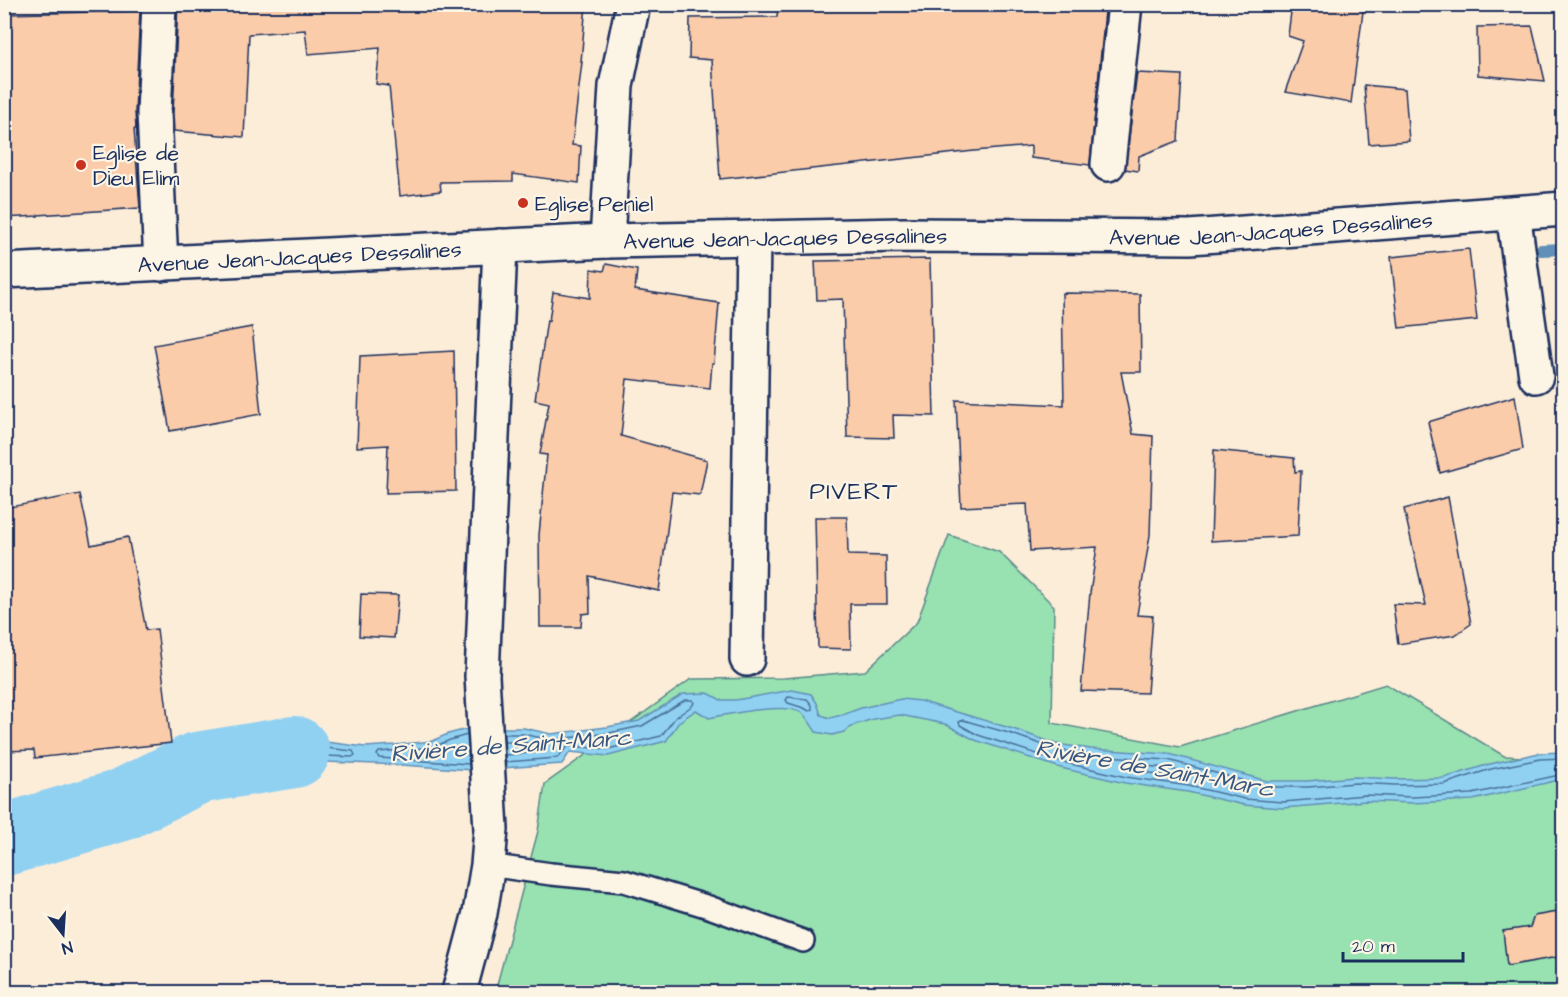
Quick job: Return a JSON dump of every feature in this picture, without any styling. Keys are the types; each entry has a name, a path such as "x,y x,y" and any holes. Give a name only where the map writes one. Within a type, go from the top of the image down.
{"street":[{"path":"159,4 154,112 161,264"},
{"path":"607,241 616,86 633,4"},
{"path":"1108,164 1125,4"},
{"name":"Avenue Jean-Jacques Dessalines","path":"4,271 607,241 904,235 1190,237 1563,209"},
{"path":"1513,213 1536,376"},
{"path":"747,659 753,238"},
{"path":"459,993 480,913 488,865 490,829 482,676 500,246"}],"lane":[{"path":"488,865 551,874 624,880 709,907 802,941"}],"green space":[{"path":"949,535 999,552 1054,606 1052,723 1180,747 1386,684 1504,756 1563,759 1563,992 495,992 538,831 545,784 691,679 784,678 865,671 917,622"}],"water":[{"path":"792,690 811,694 821,715 830,718 901,699 920,701 1056,744 1091,749 1169,754 1267,781 1307,781 1355,777 1444,778 1490,764 1539,753 1564,752 1563,779 1473,800 1412,803 1365,801 1283,808 1244,805 1188,792 1125,783 1061,768 975,740 945,724 900,715 873,719 832,735 816,732 802,713 783,709 756,710 709,718 696,710 679,722 666,741 608,756 570,752 562,764 473,770 300,761 211,770 197,768 210,755 279,742 326,742 365,747 395,745 432,741 471,728 524,728 551,734 639,721 683,694 708,693 721,700 736,700"}],"building":[{"path":"178,4 586,4 572,145 581,146 579,183 513,174 513,181 440,182 441,191 400,196 389,86 376,84 380,48 308,54 305,30 249,34 244,137 174,131"},
{"path":"778,4 1097,4 1097,10 1105,11 1090,165 1031,158 1031,146 720,179 712,60 689,58 690,18 777,17"},
{"path":"1292,4 1364,4 1351,103 1285,92 1303,41 1288,36"},
{"path":"140,11 136,129 134,129 140,208 4,218 4,14"},
{"path":"1532,26 1545,81 1478,75 1477,27"},
{"path":"1137,73 1182,75 1178,141 1139,156 1138,171 1125,169"},
{"path":"1364,85 1405,89 1409,141 1369,144"},
{"path":"1469,249 1477,320 1399,328 1391,257"},
{"path":"930,259 934,416 893,415 894,438 847,437 843,299 817,300 815,261"},
{"path":"606,264 637,270 635,290 719,303 710,388 627,379 621,436 707,460 700,495 672,492 659,591 589,576 590,613 582,614 581,627 540,627 539,535 547,455 540,454 549,403 535,400 547,320 549,321 553,292 590,298 591,269 604,271"},
{"path":"1062,293 1140,294 1141,372 1121,372 1133,434 1153,436 1150,535 1137,615 1153,616 1147,693 1081,691 1090,593 1097,547 1030,551 1027,504 961,507 956,400 1064,405"},
{"path":"252,327 261,414 170,431 154,345"},
{"path":"454,351 456,491 386,493 388,445 357,447 360,356"},
{"path":"1515,396 1523,449 1440,473 1428,422"},
{"path":"1214,450 1294,458 1295,472 1301,471 1298,536 1211,541"},
{"path":"80,494 91,545 128,537 146,630 157,629 171,743 35,758 34,750 4,751 4,508"},
{"path":"1448,497 1471,624 1455,635 1398,644 1393,604 1426,605 1404,509"},
{"path":"815,517 847,517 848,555 886,556 887,604 850,604 851,649 818,648"},
{"path":"361,594 398,595 394,638 359,636"},
{"path":"1563,911 1563,956 1507,966 1503,931 1530,927 1534,916"}],"waterway":[{"path":"1541,250 1564,249"},
{"name":"Rivière de Saint-Marc","path":"4,840 122,805 197,768 294,752"}],"place":[{"name":"Eglise de Dieu Elim","path":"81,165"},
{"name":"Eglise Peniel","path":"523,203"}],"district":[{"name":"PIVERT","path":"854,491"}]}
